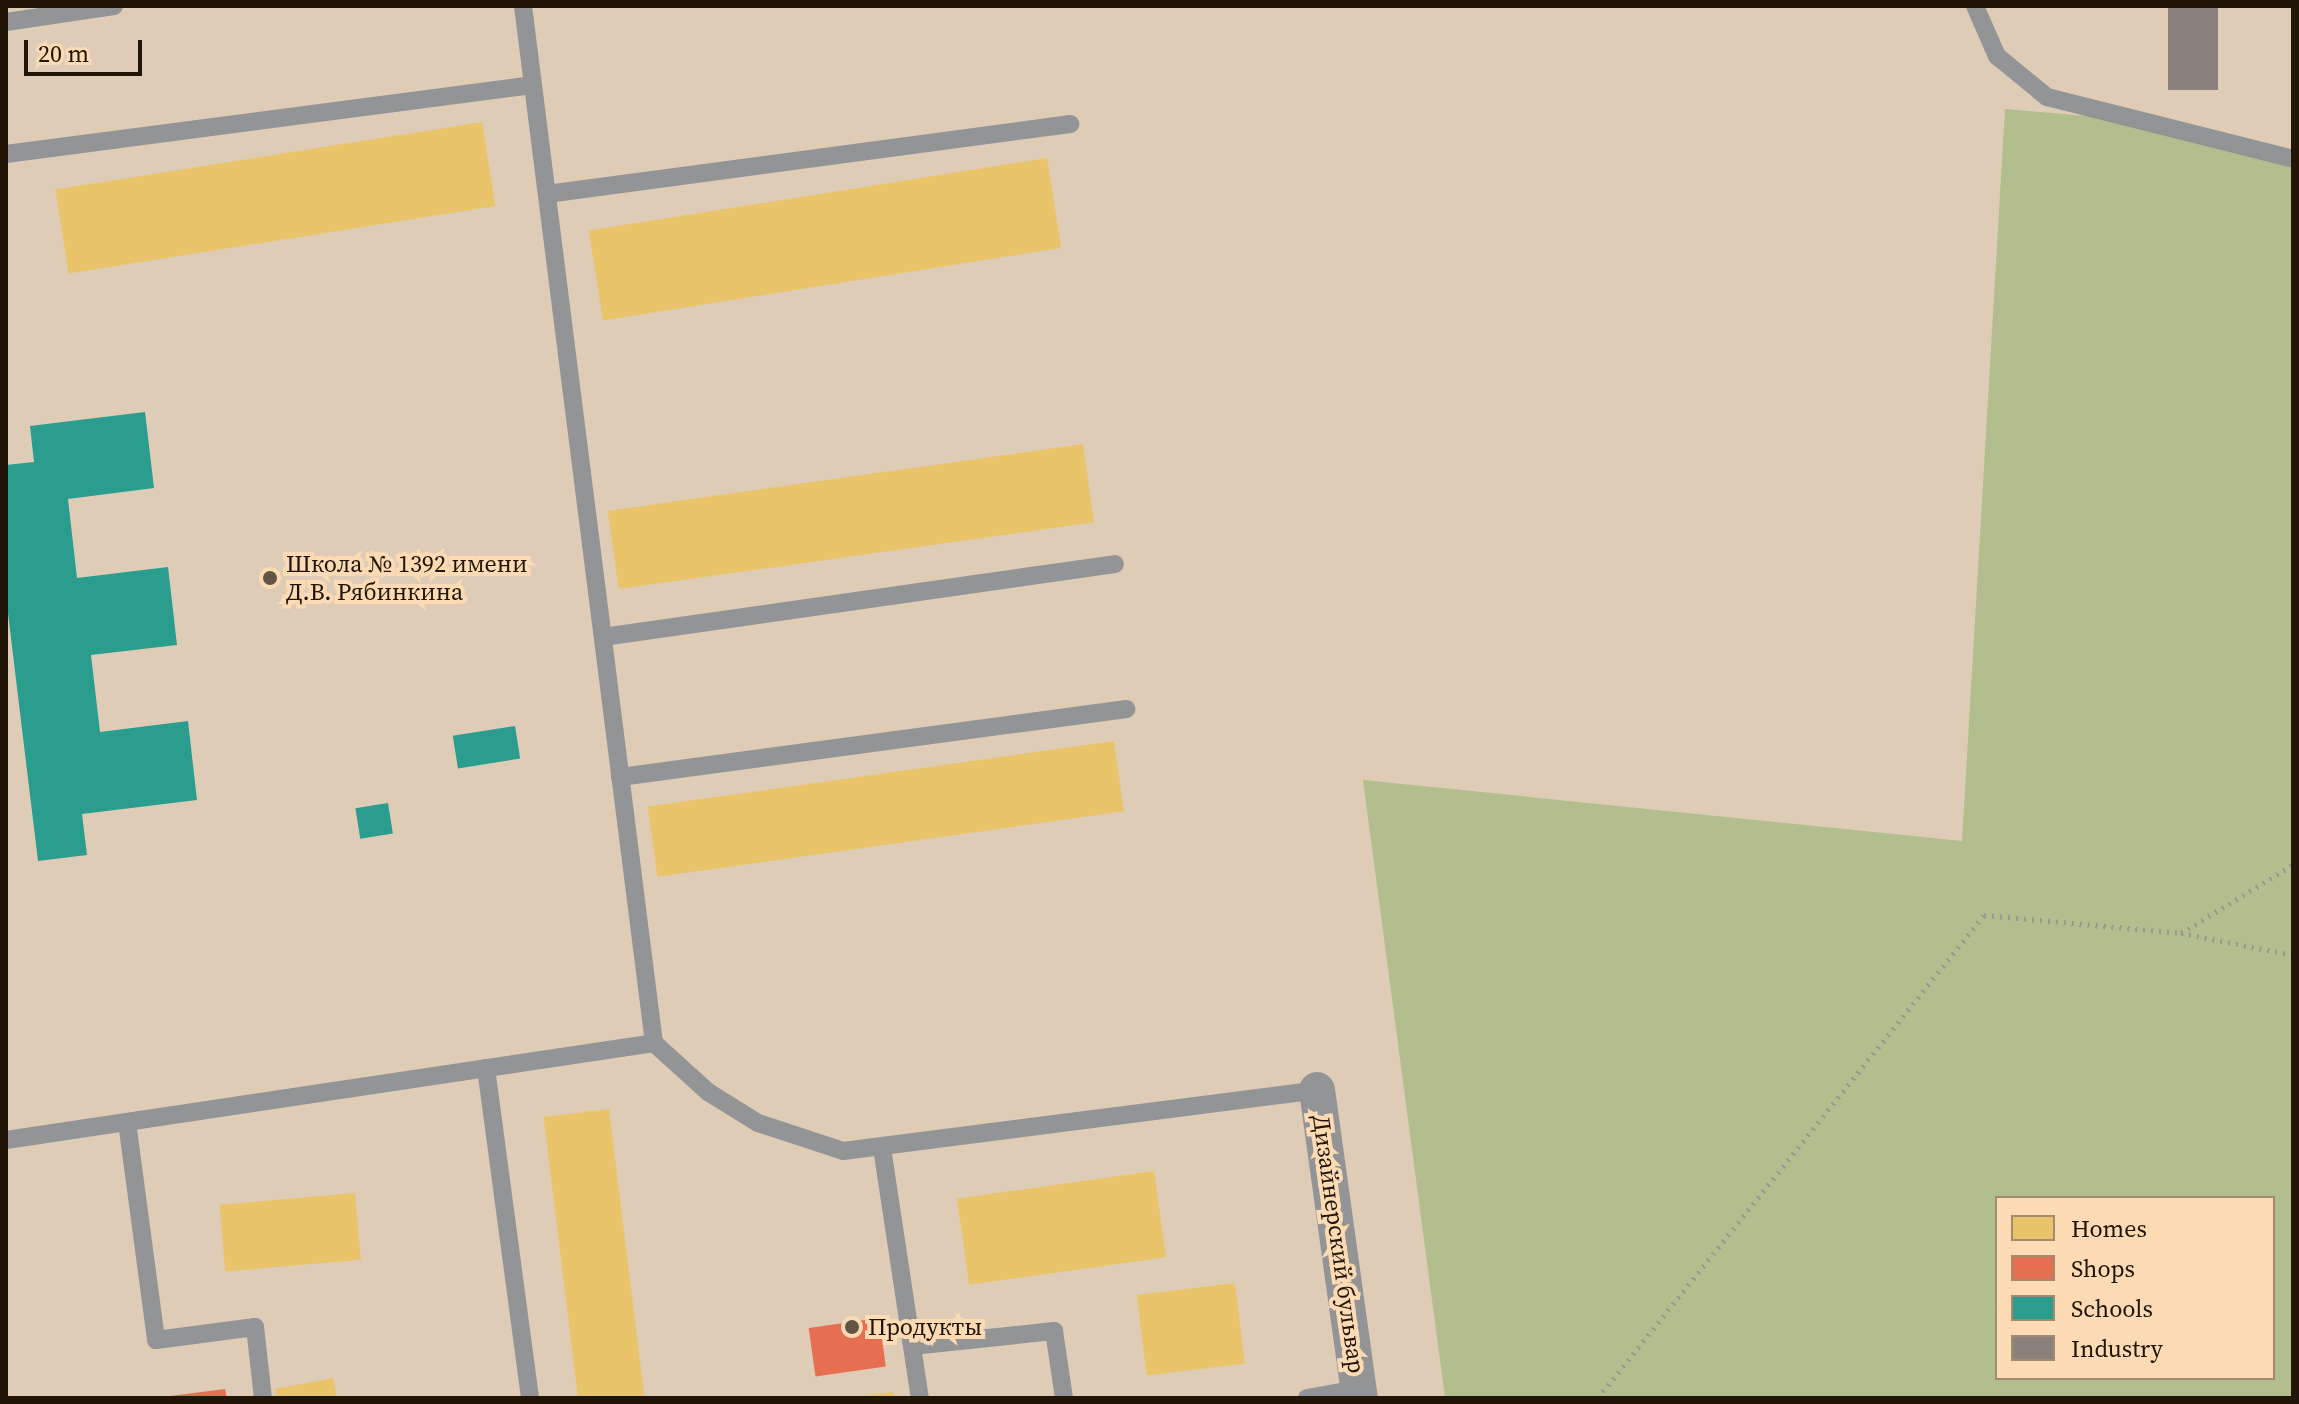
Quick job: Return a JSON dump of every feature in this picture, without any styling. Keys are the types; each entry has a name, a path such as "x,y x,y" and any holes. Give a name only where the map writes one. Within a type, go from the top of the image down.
{"street":[{"name":"Дизайнерский бульвар","path":"1317,1090 1359,1394"}],"lane":[{"path":"6,22 114,6"},
{"path":"523,6 654,1043 708,1092 758,1123 843,1151 1317,1090"},
{"path":"1975,6 1997,56 2047,97 2293,159"},
{"path":"6,154 533,85"},
{"path":"547,194 1070,124"},
{"path":"603,637 1115,564"},
{"path":"620,777 1126,709"},
{"path":"6,1140 654,1043"},
{"path":"486,1068 530,1398"},
{"path":"127,1122 156,1340 255,1327 263,1398"},
{"path":"882,1148 920,1398"},
{"path":"912,1346 1054,1331 1064,1398"},
{"path":"1307,1398 1359,1394"}],"path":[{"path":"2181,933 2293,865"},
{"path":"1598,1398 1984,915 2181,933 2293,955"}],"green space":[{"path":"2005,109 2099,117 2293,159 2293,1398 1445,1398 1363,780 1962,841"}],"building: Homes":[{"path":"482,122 495,206 69,274 55,190"},
{"path":"1047,158 1061,248 603,320 589,231"},
{"path":"1083,444 1094,522 619,589 608,511"},
{"path":"1114,741 1124,811 657,877 648,807"},
{"path":"609,1109 644,1398 578,1398 543,1117"},
{"path":"1154,1171 1166,1257 969,1285 957,1199"},
{"path":"355,1193 361,1260 225,1272 220,1205"},
{"path":"1235,1283 1245,1363 1147,1375 1137,1295"},
{"path":"333,1378 337,1398 277,1398 275,1389"},
{"path":"893,1392 894,1398 863,1398 863,1396"}],"building: Shops":[{"path":"879,1318 886,1367 816,1376 809,1328"},
{"path":"225,1389 227,1398 170,1398 170,1396"}],"building: Schools":[{"path":"145,412 154,488 68,499 77,578 168,567 177,645 91,655 100,732 188,721 197,800 82,814 87,855 38,861 6,597 6,465 34,462 30,426"},
{"path":"515,726 520,759 458,768 453,736"},
{"path":"388,803 393,834 360,839 355,808"}],"building: Industry":[{"path":"2168,6 2218,6 2218,90 2168,90"}],"place":[{"name":"Школа № 1392 имени Д.В. Рябинкина","path":"270,578"},
{"name":"Продукты","path":"852,1327"}]}
